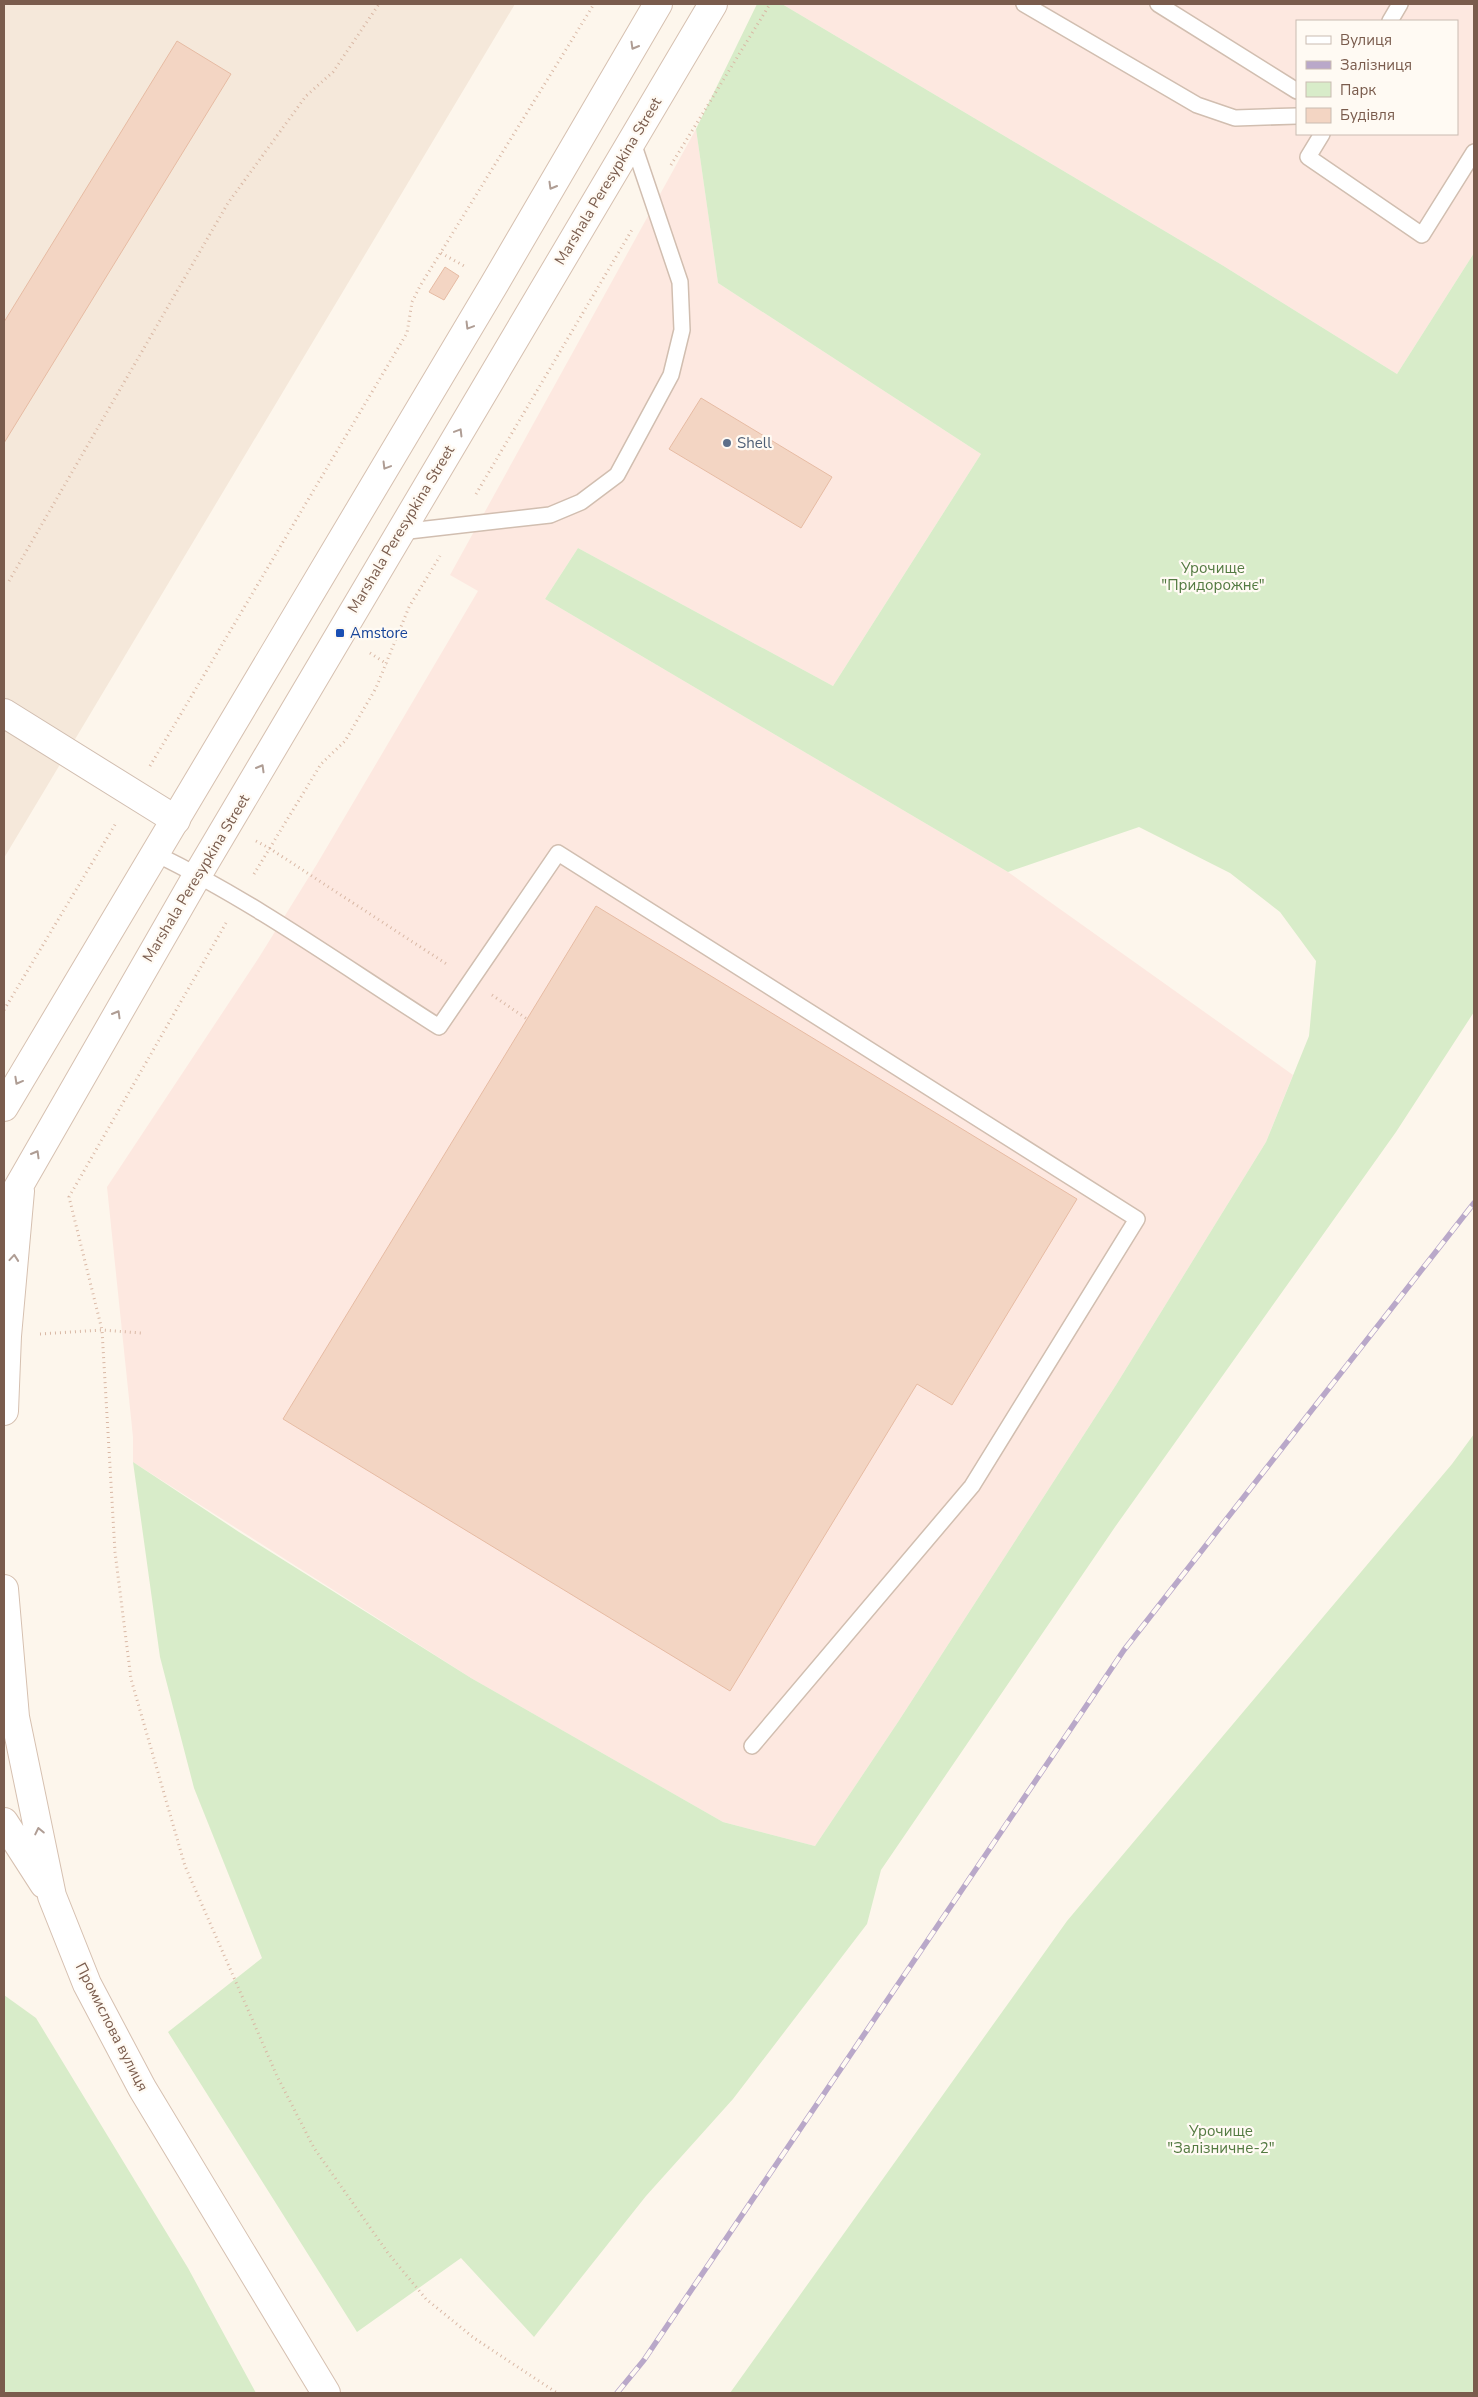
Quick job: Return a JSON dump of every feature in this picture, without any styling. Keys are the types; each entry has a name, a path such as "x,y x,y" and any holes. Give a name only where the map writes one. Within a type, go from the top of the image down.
{"main road":[{"path":"4,1107 33,1054 156,854 658,4"},
{"name":"Marshala Peresypkina Street","path":"4,1212 198,874 713,4"},
{"path":"4,713 176,820"},
{"path":"4,1411 7,1336 21,1180"},
{"name":"Промислова вулиця","path":"4,1589 15,1717 52,1896 87,1984 142,2088 326,2393"},
{"path":"4,1822 52,1896"}],"lane":[{"path":"1024,4 1197,105 1235,118 1296,116"},
{"path":"1158,4 1296,90"},
{"path":"1391,20 1400,4"},
{"path":"1321,135 1308,157 1422,236 1474,152"},
{"path":"400,532 550,515 581,502 617,476 671,376 682,330 680,282 632,140"},
{"path":"156,854 198,874 240,899 439,1027 558,853 1137,1219 972,1486 752,1746"}],"path":[{"path":"9,581 228,203 306,96 333,72 379,4"},
{"path":"145,774 407,332 412,302 420,286 594,4"},
{"path":"557,2393 474,2338 426,2299 388,2253 319,2156 277,2076 185,1866 131,1679 115,1552 102,1330 69,1197 269,848 321,764 345,741 376,688 409,607 651,197 770,4"},
{"path":"4,1010 120,816"},
{"path":"227,827 269,848 527,1019"},
{"path":"7,1336 102,1330 142,1333"}],"shaded area":[{"path":"4,4 515,4 4,858"},
{"path":"782,4 1474,4 1474,253 1397,374 1222,265"},
{"path":"696,129 718,283 981,454 833,686 578,548 545,599 1008,872 1293,1075 1266,1142 1116,1385 898,1722 815,1846 723,1822 471,1678 133,1462 133,1437 107,1187 258,959 317,864 478,591 450,575"}],"green space":[{"name":"Урочище \"Придорожнє\"","path":"757,4 782,4 1222,265 1397,374 1474,253 1474,1012 1396,1132 1115,1527 881,1870 867,1924 733,2099 646,2196 534,2337 461,2258 357,2332 168,2032 262,1958 194,1788 160,1657 133,1462 239,1532 471,1678 723,1822 815,1846 898,1722 1116,1385 1266,1142 1309,1036 1316,961 1280,912 1230,873 1139,827 1008,872 545,599 578,548 833,686 981,454 718,283 696,129"},
{"name":"Урочище \"Залізничне-2\"","path":"1474,1434 1474,2393 730,2393 1067,1921 1452,1464"},
{"path":"4,1995 36,2018 188,2268 256,2393 4,2393"}],"building":[{"path":"177,41 231,74 4,443 4,322"},
{"path":"445,267 459,276 444,300 429,292"},
{"path":"701,398 832,477 801,528 669,449"},
{"path":"596,906 1077,1199 952,1405 917,1384 730,1691 283,1419"}],"railway":[{"path":"617,2393 644,2360 1124,1650 1474,1203"}],"place":[{"name":"Shell","path":"727,443"},
{"name":"Amstore","path":"340,633"}]}
